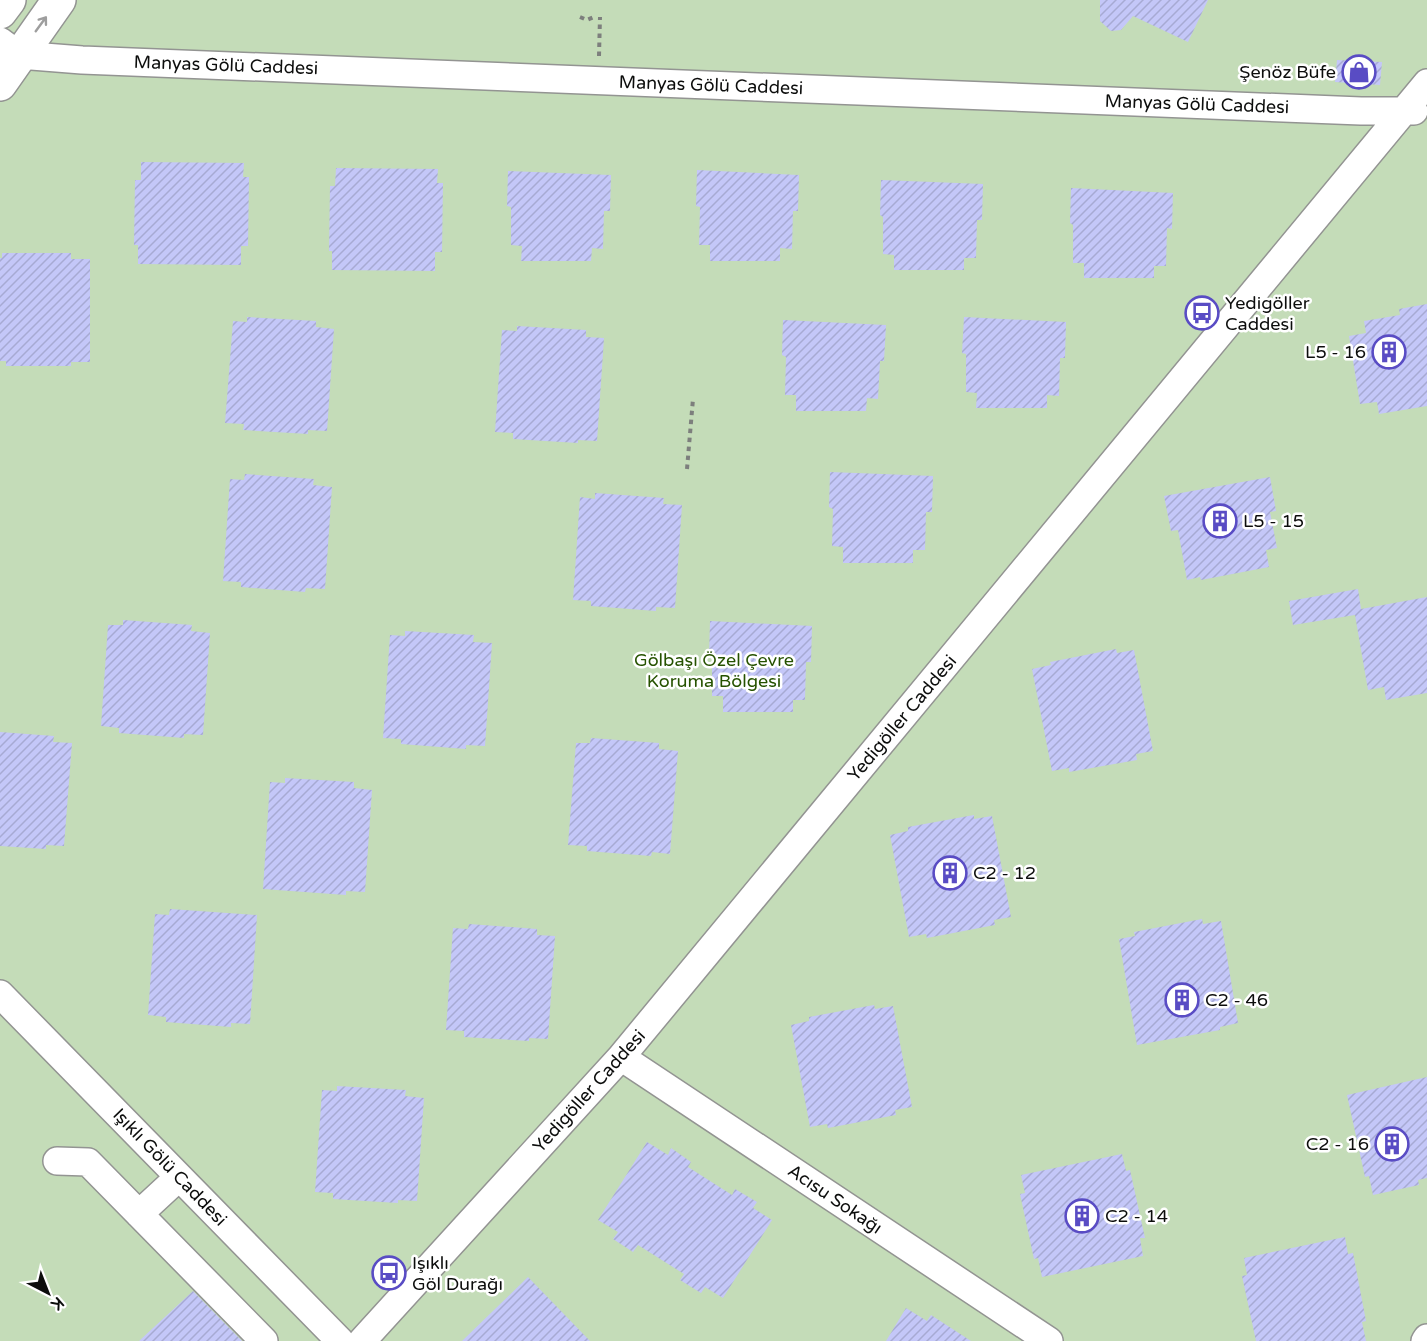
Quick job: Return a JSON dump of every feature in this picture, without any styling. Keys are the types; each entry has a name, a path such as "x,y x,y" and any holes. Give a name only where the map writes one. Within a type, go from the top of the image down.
{"main road":[{"path":"0,12 9,0"},
{"path":"0,84 10,48 59,0"}],"street":[{"name":"Manyas Gölü Caddesi","path":"10,48 106,61 1415,111"},
{"name":"Yedigöller Caddesi","path":"362,1341 621,1057 1415,111 1427,83"},
{"name":"Işıklı Gölü Caddesi","path":"0,994 340,1341"},
{"name":"Acısu Sokağı","path":"621,1057 1049,1341"},
{"path":"57,1161 88,1162 264,1341"},
{"path":"139,1214 179,1176"}],"path":[{"path":"580,17 587,20 594,17"},
{"path":"599,57 600,17"},
{"path":"687,469 693,399"}],"green space":[{"name":"Gölbaşı Özel Çevre Koruma Bölgesi","path":"0,0 1427,0 1427,1341 0,1341"}],"building":[{"path":"1100,0 1208,0 1188,42 1133,16 1121,30 1111,31 1100,21"},
{"path":"1337,60 1382,62 1380,85 1335,82"},
{"path":"141,162 244,163 243,177 249,177 248,246 241,246 241,265 138,264 138,245 134,245 135,180 141,180"},
{"path":"336,168 438,169 437,183 443,183 442,252 435,252 435,271 332,270 332,251 329,251 330,186 335,186"},
{"path":"697,170 799,175 798,211 793,211 792,249 780,248 780,261 710,261 710,245 699,245 700,207 696,206"},
{"path":"508,171 611,175 610,211 604,211 603,249 592,248 591,261 521,261 522,246 511,245 511,207 507,206"},
{"path":"881,180 983,184 982,220 977,220 976,258 964,258 964,270 894,270 894,255 883,254 883,217 880,215"},
{"path":"1071,188 1173,193 1172,229 1167,228 1166,266 1154,266 1154,278 1084,278 1084,263 1073,263 1073,225 1070,223"},
{"path":"2,253 71,253 71,259 90,259 90,362 71,362 71,366 6,366 6,361 0,361 0,258 2,258"},
{"name":"L5 - 16","path":"1427,304 1427,406 1379,414 1377,402 1360,404 1349,336 1366,333 1364,321 1400,315 1399,309"},
{"path":"247,317 316,321 316,327 334,329 327,431 308,430 308,434 243,430 244,424 225,423 233,321 247,322"},
{"path":"964,317 1066,322 1065,358 1060,358 1059,396 1047,395 1047,408 976,408 977,393 966,392 966,354 962,353"},
{"path":"783,320 886,325 884,361 880,361 878,399 867,398 866,411 796,411 796,395 785,395 786,357 782,355"},
{"path":"517,326 586,330 586,337 604,338 597,441 578,440 578,443 513,439 513,433 495,432 502,330 517,331"},
{"path":"830,472 933,476 932,512 926,512 925,550 913,550 913,563 843,563 843,547 832,546 833,509 829,507"},
{"path":"245,474 314,479 313,485 332,487 325,589 306,588 305,592 241,587 241,582 223,581 230,479 244,480"},
{"name":"L5 - 15","path":"1270,477 1276,511 1270,512 1277,548 1266,550 1269,567 1201,580 1200,577 1187,580 1178,530 1171,531 1164,496"},
{"path":"595,493 664,498 663,504 682,505 675,608 656,607 656,611 591,606 591,601 573,600 580,497 595,499"},
{"path":"1358,589 1361,609 1427,597 1427,693 1386,700 1384,687 1368,690 1355,615 1293,625 1289,601"},
{"path":"123,620 192,625 191,631 210,633 203,735 184,734 184,738 119,733 119,728 101,726 108,625 123,625"},
{"path":"710,621 812,626 811,662 806,662 805,700 793,700 793,712 723,712 723,696 712,696 712,658 709,657"},
{"path":"405,631 474,635 473,642 492,643 485,746 466,745 466,749 401,744 401,739 383,738 390,635 405,636"},
{"path":"1116,649 1117,653 1134,650 1153,751 1136,754 1137,760 1069,772 1069,768 1052,771 1032,669 1051,665 1050,662"},
{"path":"0,732 54,736 53,742 72,743 64,846 46,845 46,849 0,846"},
{"path":"591,738 659,743 659,749 678,751 670,854 652,852 651,856 587,851 587,846 568,845 576,743 590,743"},
{"path":"285,778 354,782 354,788 372,790 365,892 346,891 346,895 263,889 270,782 285,783"},
{"name":"C2 - 12","path":"974,815 974,819 992,816 1011,917 994,920 995,925 927,938 926,934 909,937 890,835 908,831 908,827"},
{"path":"170,909 257,915 250,1024 231,1023 231,1027 166,1022 166,1017 148,1015 155,914 169,915"},
{"name":"C2 - 46","path":"1202,919 1203,924 1221,921 1238,1023 1220,1027 1220,1030 1137,1045 1119,939 1135,936 1134,932"},
{"path":"469,924 537,929 537,935 555,936 548,1039 529,1038 529,1041 464,1037 464,1031 446,1030 453,928 468,929"},
{"path":"874,1005 875,1009 893,1006 912,1107 895,1110 896,1115 828,1128 827,1124 810,1127 791,1025 809,1021 809,1017"},
{"name":"C2 - 16","path":"1427,1077 1427,1178 1418,1180 1419,1185 1373,1195 1369,1176 1365,1177 1347,1095"},
{"path":"337,1086 406,1090 405,1096 424,1098 417,1201 398,1200 398,1203 333,1199 333,1193 315,1192 322,1090 337,1091"},
{"path":"647,1142 668,1155 671,1148 691,1162 688,1167 732,1195 735,1189 757,1202 753,1208 772,1220 723,1298 705,1287 701,1293 680,1280 684,1274 638,1245 633,1252 613,1239 618,1232 598,1220"},
{"name":"C2 - 14","path":"1122,1154 1126,1171 1130,1170 1145,1238 1140,1238 1143,1256 1042,1277 1038,1258 1034,1259 1020,1194 1025,1193 1021,1175"},
{"path":"1345,1237 1348,1254 1353,1253 1366,1321 1362,1322 1366,1341 1256,1341 1242,1276 1247,1275 1244,1258"},
{"path":"528,1277 590,1341 462,1341"},
{"path":"193,1291 242,1341 139,1341"},
{"path":"906,1308 927,1321 931,1315 971,1341 886,1341"}],"place":[{"name":"Şenöz Büfe","path":"1359,72"},
{"name":"Yedigöller Caddesi","path":"1202,313"},
{"name":"L5 - 16","path":"1389,352"},
{"name":"L5 - 15","path":"1220,521"},
{"name":"C2 - 12","path":"950,873"},
{"name":"C2 - 46","path":"1182,1000"},
{"name":"C2 - 16","path":"1392,1144"},
{"name":"C2 - 14","path":"1082,1216"},
{"name":"Işıklı Göl Durağı","path":"389,1273"}]}
